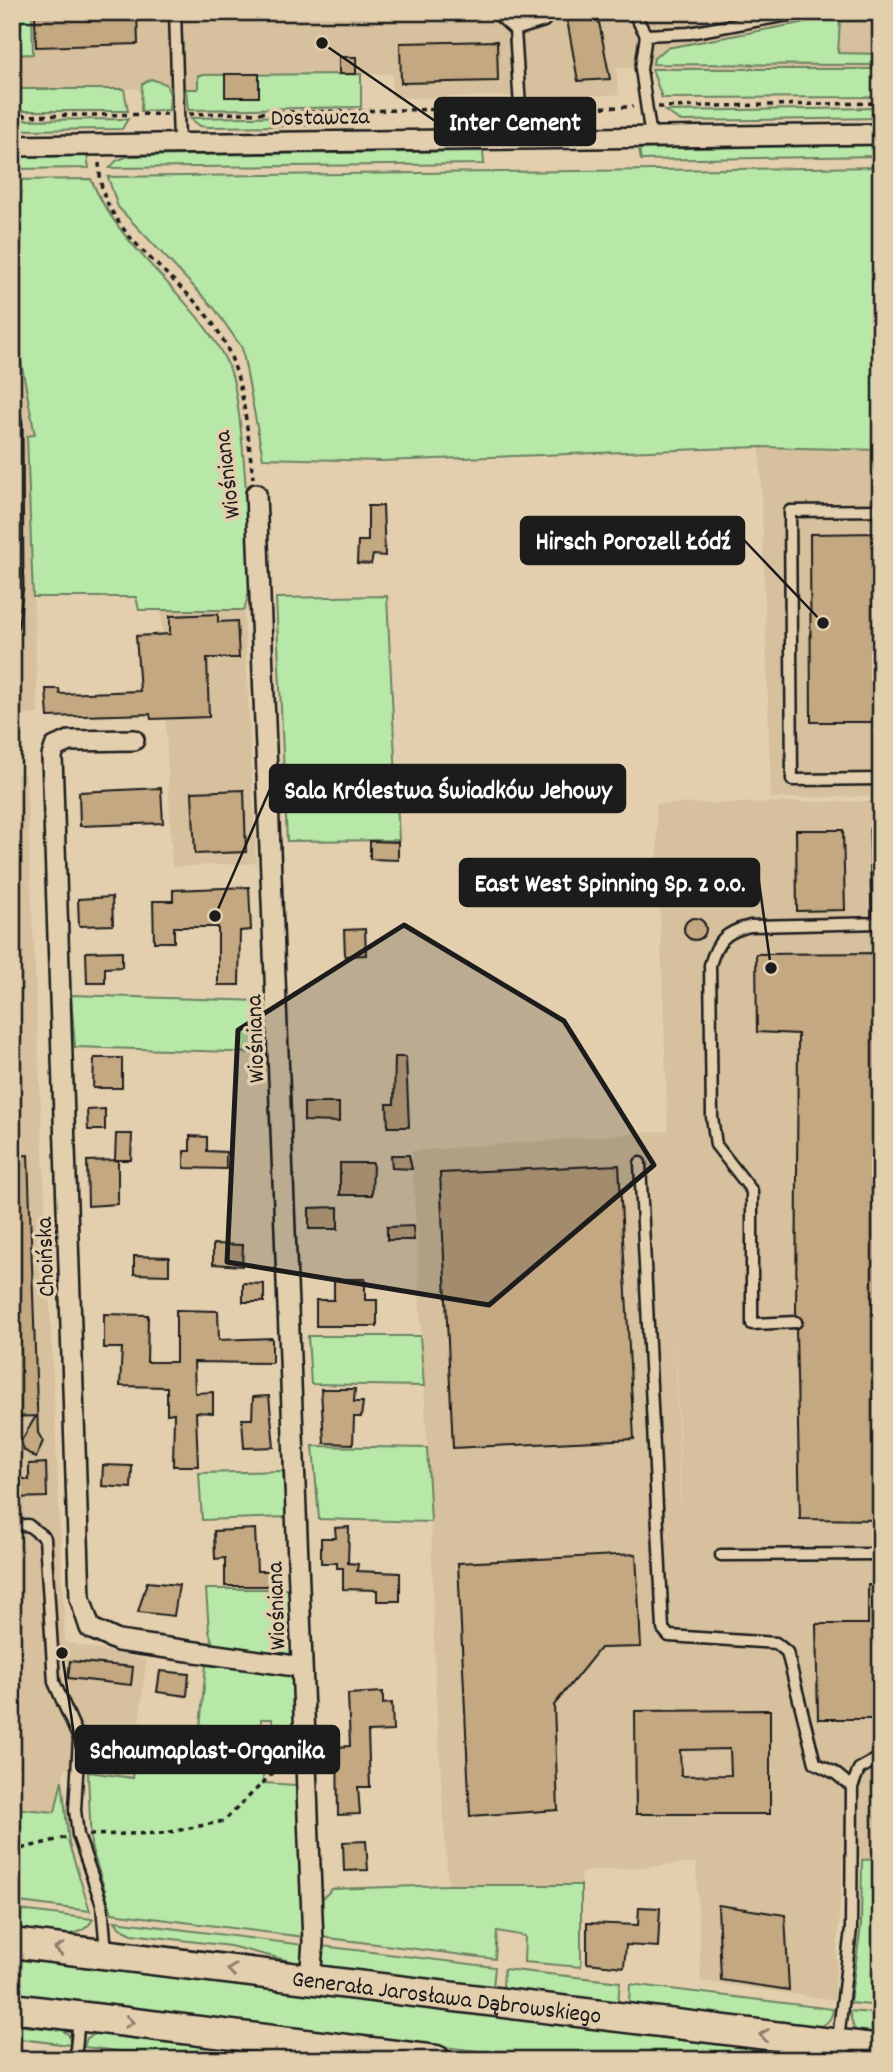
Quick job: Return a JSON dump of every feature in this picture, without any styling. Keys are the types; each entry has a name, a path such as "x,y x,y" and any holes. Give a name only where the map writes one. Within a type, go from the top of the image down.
{"main road":[{"name":"Generała Jarosława Dąbrowskiego","path":"12,1944 881,2049"},
{"path":"12,2008 327,2053 436,2060"}],"street":[{"name":"Dostawcza","path":"12,146 881,134"},
{"name":"Wiośniana","path":"256,494 313,1942 310,1980"},
{"name":"Choińska","path":"134,740 69,741 55,747 52,756 80,1598 90,1628 118,1641 302,1667"}],"lane":[{"path":"175,12 179,142"},
{"path":"495,12 515,30 522,138"},
{"path":"515,30 544,21 550,12"},
{"path":"633,12 646,35 641,69 651,138"},
{"path":"646,35 689,33 805,12"},
{"path":"12,407 16,423 17,586 12,627"},
{"path":"881,510 790,511 792,780 881,779"},
{"path":"796,1322 752,1324 752,1191 716,1145 712,1117 710,965 716,944 731,930 750,926 879,923 876,830"},
{"path":"640,1163 663,1629 669,1636 776,1643 787,1652 815,1763 835,1773 852,1787"},
{"path":"12,1526 28,1525 40,1531 46,1543 54,1682 79,1739 75,1810 78,1835 102,1905 106,1955"},
{"path":"722,1555 881,1554"},
{"path":"837,2044 851,1929 852,1787 859,1769 881,1757"},
{"path":"75,2060 79,2016"}],"path":[{"path":"12,116 881,103"},
{"name":"Wiośniana","path":"97,145 107,204 122,226 208,318 230,356 247,432 256,494"},
{"path":"12,1852 78,1835 164,1833 224,1821 275,1771"}],"highlighted area":[{"path":"404,925 564,1021 654,1165 489,1305 227,1262 238,1030"}],"shaded area":[{"path":"12,12 881,12 881,69 616,68 619,95 392,98 392,74 198,75 198,89 12,89"},
{"path":"12,314 35,435 27,436 38,714 12,715"},
{"path":"760,447 881,450 881,796 771,798"},
{"path":"161,610 244,610 256,863 172,867"},
{"path":"12,773 26,774 65,1642 146,1660 133,1778 65,1769 55,1812 12,1808"},
{"path":"881,801 881,1859 843,1860 834,2000 701,1981 696,1863 581,1872 581,1885 448,1885 435,1683 431,1522 412,1151 668,1131 656,804","holes":["674,1303 679,1427 681,1504"]}],"green space":[{"path":"12,12 32,12 33,54 12,55"},
{"path":"861,12 881,12 881,20 840,21 838,53 881,54 881,65 653,64 654,58 667,48"},
{"path":"652,69 881,69 881,97 662,98"},
{"path":"361,74 361,107 188,110 186,89 198,89 198,75"},
{"path":"151,79 166,84 170,95 169,110 141,111 142,84"},
{"path":"12,89 124,89 128,111 12,111"},
{"path":"881,108 881,118 681,121 665,111"},
{"path":"359,115 351,125 209,127 200,126 190,118"},
{"path":"128,119 122,129 12,130 12,120"},
{"path":"881,145 881,156 641,160 639,149"},
{"path":"483,151 484,164 110,168 116,161 128,156"},
{"path":"87,156 89,168 12,169 12,157"},
{"path":"881,167 881,450 760,447 381,461 263,458 242,348 214,308 118,207 108,177"},
{"path":"91,179 104,205 121,229 198,318 229,367 239,414 250,545 250,584 244,610 139,610 136,597 33,597 27,436 35,435 12,314 12,180"},
{"path":"387,596 399,840 287,841 276,598"},
{"path":"71,995 261,1001 262,1053 75,1047"},
{"path":"308,1336 420,1336 424,1386 311,1384"},
{"path":"313,1446 427,1448 431,1522 319,1519"},
{"path":"283,1471 287,1517 202,1520 199,1473"},
{"path":"206,1589 290,1589 293,1653 283,1658 214,1648 209,1631"},
{"path":"206,1665 293,1675 294,1730 273,1729 272,1719 261,1719 261,1744 251,1744 251,1765 263,1766 263,1783 296,1785 300,1791 305,1937 112,1913 91,1846 88,1772 133,1778 136,1753 197,1759"},
{"path":"62,1780 69,1844 90,1911 12,1901 12,1808 55,1812"},
{"path":"881,1859 881,2006 850,2003 861,1926 862,1860"},
{"path":"448,1885 581,1885 581,1967 524,1962 525,1936 497,1931 495,1959 321,1937 321,1900 332,1889"},
{"path":"12,1909 93,1919 78,1932 67,1935 45,1934 12,1927"},
{"path":"115,1921 304,1945 302,1964 230,1946 132,1934 120,1928"},
{"path":"322,1946 495,1967 493,1987 320,1966"},
{"path":"12,1958 847,2060 551,2060 12,1994"},
{"path":"504,1969 620,1982 618,2002 503,1988"},
{"path":"630,1984 833,2009 827,2022 812,2027 629,2004"},
{"path":"849,2011 881,2014 881,2034 866,2034 854,2029"},
{"path":"12,2025 62,2030 69,2035 70,2045 12,2038"},
{"path":"97,2033 306,2060 192,2060 84,2047 87,2038"}],"building":[{"path":"137,12 138,44 36,47 35,15"},
{"path":"597,12 610,79 578,81 566,14"},
{"path":"497,41 498,81 401,83 400,43"},
{"path":"339,57 356,57 356,74 339,74"},
{"path":"225,74 259,74 259,97 225,97"},
{"path":"368,506 383,506 385,556 373,555 371,564 357,563 358,541 368,541"},
{"path":"881,533 881,722 811,722 810,534"},
{"path":"218,614 218,622 237,621 239,658 207,658 209,717 151,719 150,714 48,717 46,689 59,689 60,694 140,691 136,636 170,634 170,616"},
{"path":"161,788 163,823 80,826 79,792"},
{"path":"244,790 246,852 195,854 192,792"},
{"path":"796,830 843,830 845,910 797,911"},
{"path":"370,841 398,842 398,860 370,859"},
{"path":"249,887 251,930 240,931 239,985 218,985 218,927 174,927 174,942 154,942 153,901 173,901 173,890"},
{"path":"112,897 113,925 79,926 78,899"},
{"path":"695,918 703,921 706,929 703,937 695,940 687,937 684,929 687,921"},
{"path":"365,929 366,955 345,956 344,930"},
{"path":"122,951 122,967 105,968 105,983 87,983 86,952"},
{"path":"881,953 881,1520 800,1519 796,1329 803,1322 796,1315 798,1034 757,1032 756,954"},
{"path":"395,1057 406,1057 409,1127 388,1127 387,1104 394,1104"},
{"path":"94,1058 122,1058 122,1088 93,1088"},
{"path":"304,1103 339,1103 339,1122 304,1121"},
{"path":"105,1109 105,1130 88,1130 87,1110"},
{"path":"116,1134 132,1134 131,1160 115,1160"},
{"path":"190,1136 207,1137 207,1151 226,1152 226,1169 184,1168 184,1151 190,1151"},
{"path":"28,1155 38,1433 43,1441 36,1458 24,1450 21,1441 36,1416 12,1417 12,1156"},
{"path":"391,1155 409,1155 412,1169 392,1168"},
{"path":"118,1160 118,1204 88,1206 87,1161"},
{"path":"340,1163 373,1163 372,1195 340,1195"},
{"path":"619,1165 634,1439 453,1448 440,1173"},
{"path":"338,1207 338,1229 309,1229 309,1208"},
{"path":"413,1226 414,1240 387,1240 387,1227"},
{"path":"213,1244 243,1245 242,1266 213,1264"},
{"path":"134,1256 169,1257 169,1275 134,1274"},
{"path":"334,1279 365,1279 365,1300 377,1300 377,1326 316,1326 316,1300 334,1300"},
{"path":"243,1283 264,1284 264,1302 243,1302"},
{"path":"176,1310 218,1311 219,1340 272,1338 272,1363 194,1362 195,1393 213,1392 213,1413 196,1412 198,1466 173,1466 174,1413 167,1414 167,1387 120,1386 122,1348 104,1348 104,1314 148,1315 147,1362 176,1362"},
{"path":"321,1389 355,1389 354,1402 363,1402 361,1417 354,1417 353,1444 324,1443"},
{"path":"269,1396 274,1447 244,1448 242,1419 252,1419 253,1397"},
{"path":"46,1463 47,1497 12,1498 12,1476 29,1480 29,1464"},
{"path":"103,1465 132,1466 131,1488 102,1486"},
{"path":"349,1527 348,1563 358,1564 357,1571 400,1573 400,1601 377,1601 377,1590 343,1589 343,1568 337,1568 337,1563 321,1563 321,1538 336,1538 335,1528"},
{"path":"255,1529 257,1571 273,1571 272,1586 225,1586 225,1558 215,1559 214,1531"},
{"path":"636,1554 641,1647 600,1648 554,1705 558,1810 470,1816 458,1563"},
{"path":"147,1582 179,1585 174,1616 138,1612"},
{"path":"868,1585 881,1585 878,1719 818,1719 816,1624 868,1624"},
{"path":"70,1661 133,1667 131,1685 68,1678"},
{"path":"160,1671 189,1674 187,1696 157,1692"},
{"path":"383,1692 383,1704 392,1703 393,1731 368,1732 370,1787 358,1787 360,1814 338,1815 337,1747 350,1746 348,1694"},
{"path":"770,1710 770,1814 636,1814 635,1711","holes":["730,1749 731,1775 681,1776 680,1750"]},
{"path":"366,1841 368,1870 344,1871 343,1842"},
{"path":"718,1905 785,1915 789,1990 721,1980"},
{"path":"639,1907 660,1908 658,1947 626,1945 624,1967 587,1963 587,1923 638,1925"}],"place":[{"name":"Inter Cement","path":"322,43"},
{"name":"Hirsch Porozell Łódź","path":"823,623"},
{"name":"Sala Królestwa Świadków Jehowy","path":"215,916"},
{"name":"East West Spinning Sp. z o.o.","path":"771,968"},
{"name":"Schaumaplast-Organika","path":"62,1653"}]}
